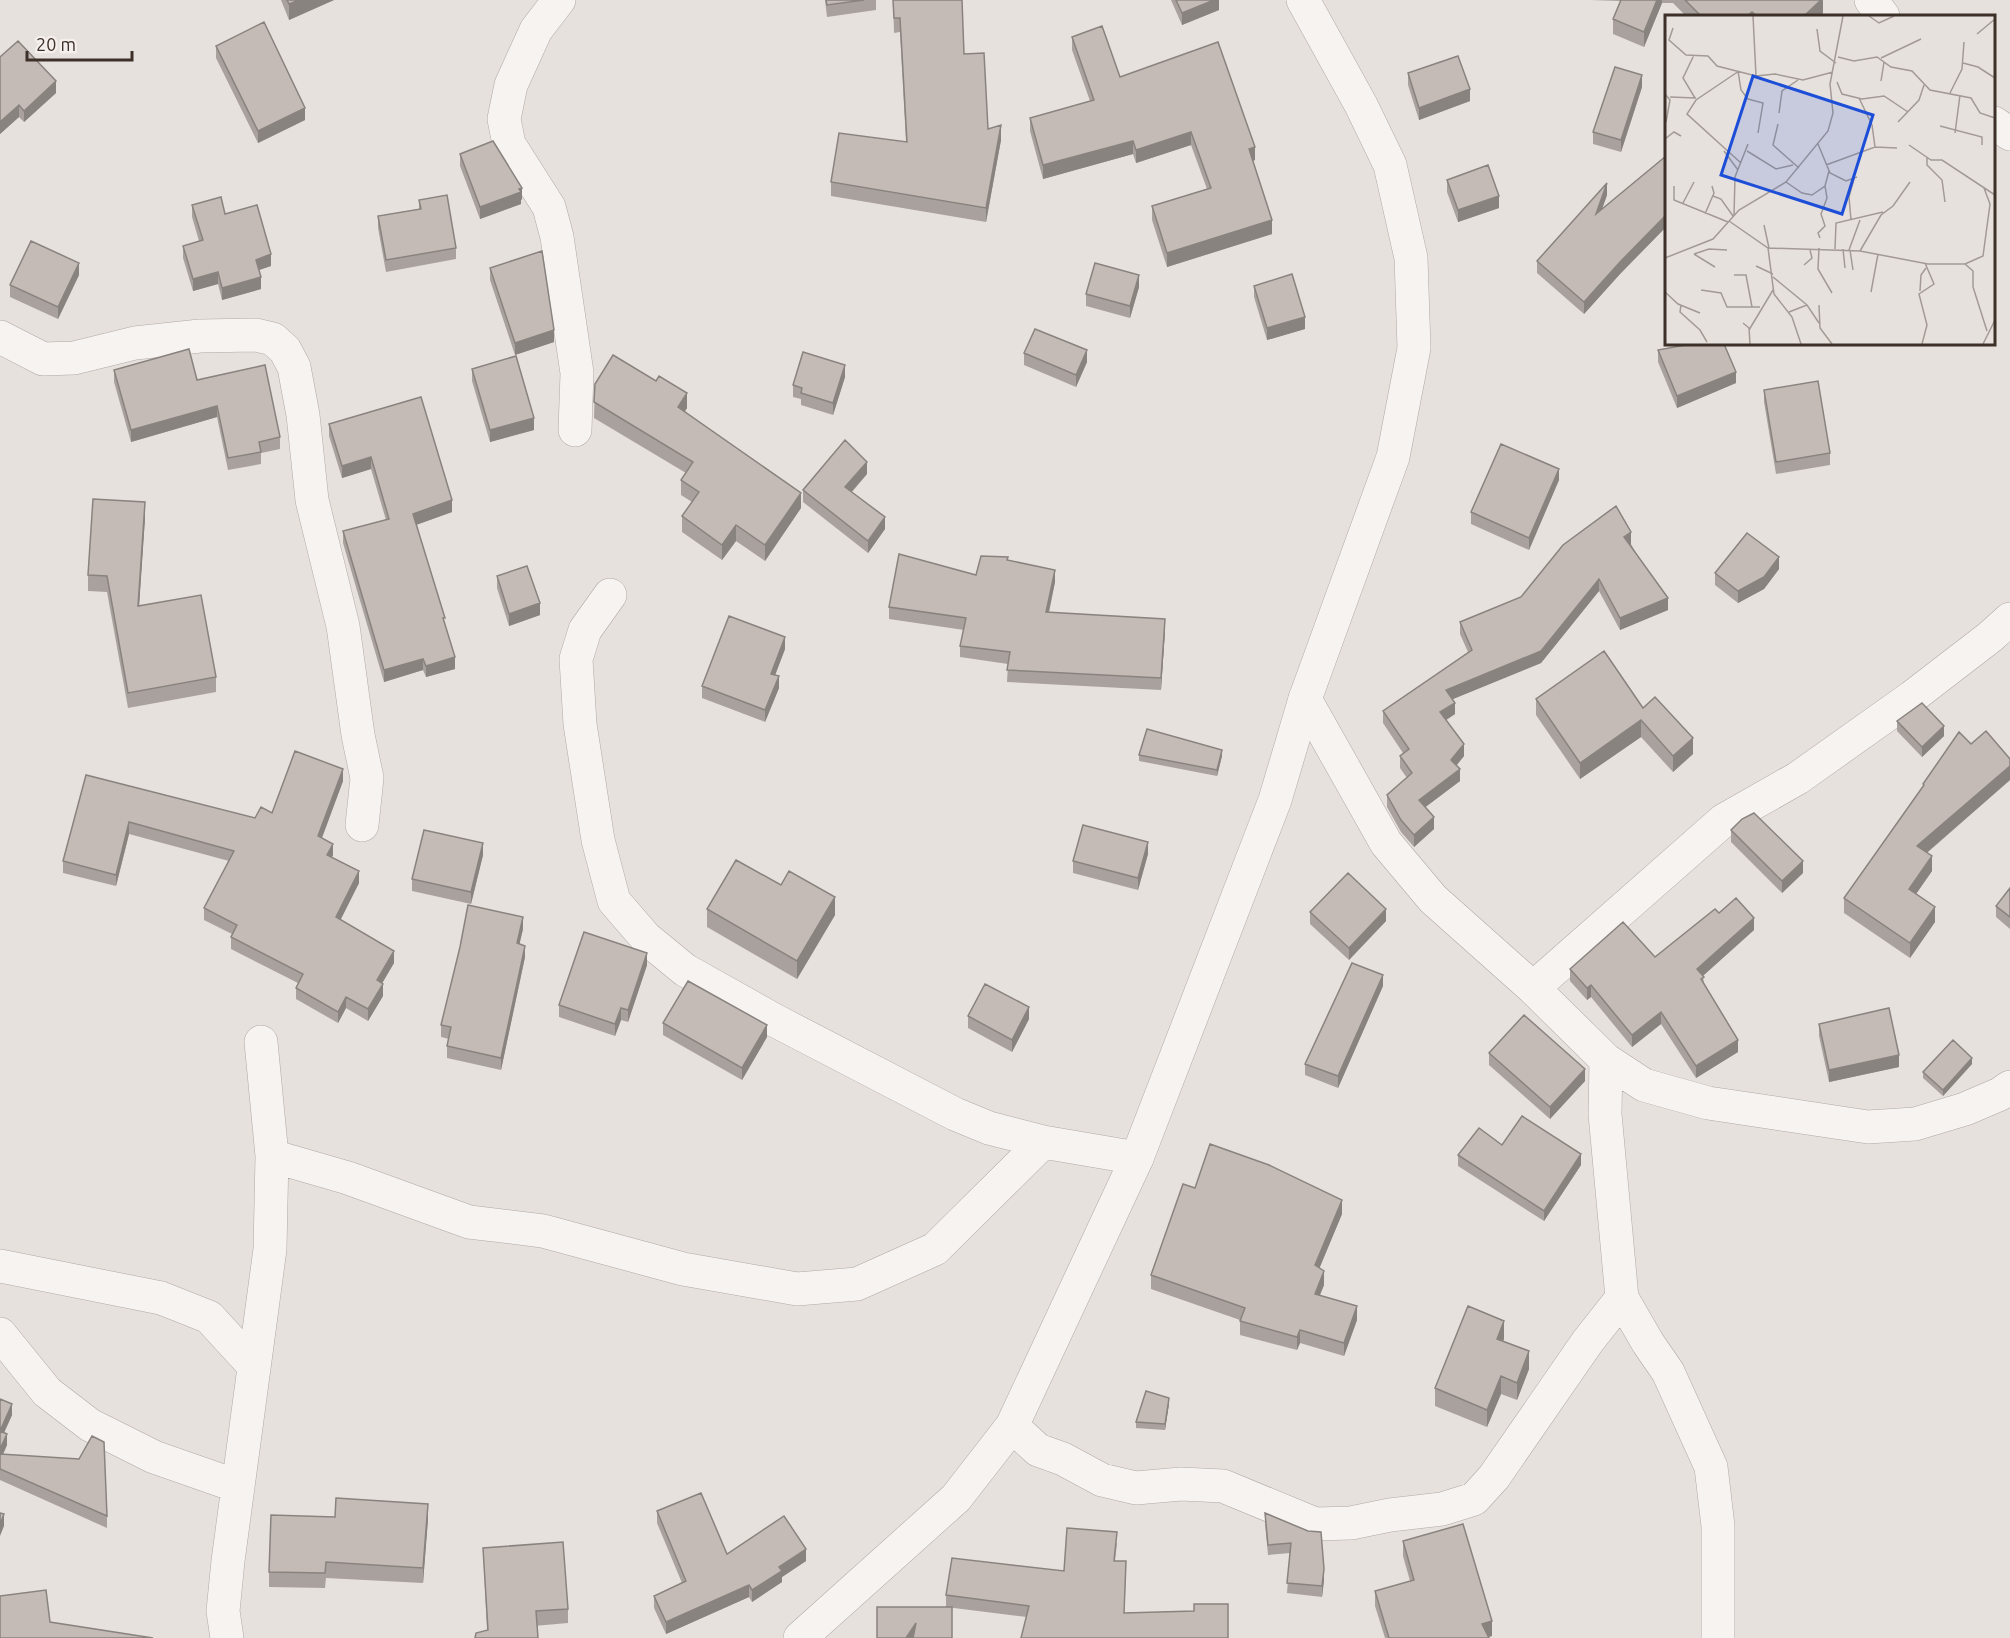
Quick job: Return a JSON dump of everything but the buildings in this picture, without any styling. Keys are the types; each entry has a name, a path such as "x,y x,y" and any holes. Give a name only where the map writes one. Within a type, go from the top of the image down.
{"street":[{"path":"559,0 536,30 511,85 504,119 509,144 549,207 557,237 577,373 575,430"},
{"path":"800,1638 956,1498 1012,1426 1137,1158 1275,800 1305,699 1394,457 1414,348 1411,258 1390,165 1361,105 1303,0"},
{"path":"1871,0 1882,15"},
{"path":"1995,124 2010,134"},
{"path":"0,337 43,359 75,358 135,344 200,336 256,335 273,339 285,350 294,367 303,415 312,500 343,626 358,735 367,778 362,825"},
{"path":"610,595 585,630 576,659 580,724 598,840 615,901 646,938 686,970 741,1002 955,1114 989,1128 1043,1142 1137,1158"},
{"path":"1533,988 1724,820 1798,778 1912,697 2010,619"},
{"path":"1305,699 1386,843 1433,899 1533,988 1606,1060 1644,1085 1708,1103 1868,1128 1915,1124 1965,1109 2010,1088"},
{"path":"227,1638 224,1611 237,1486 270,1249 272,1156 261,1042"},
{"path":"1606,1060 1605,1114 1622,1298 1668,1372 1711,1467 1718,1526 1718,1638"},
{"path":"272,1156 348,1179 469,1222 543,1231 683,1269 797,1289 857,1284 935,1249 1043,1142"},
{"path":"0,1266 161,1298 209,1317 254,1366"},
{"path":"1012,1426 1038,1450 1063,1459 1102,1480 1136,1488 1181,1484 1223,1486 1315,1524 1351,1523 1390,1515 1442,1509 1474,1499 1494,1477 1588,1341 1622,1298"},
{"path":"0,1334 47,1392 90,1425 154,1458 237,1486"}]}
